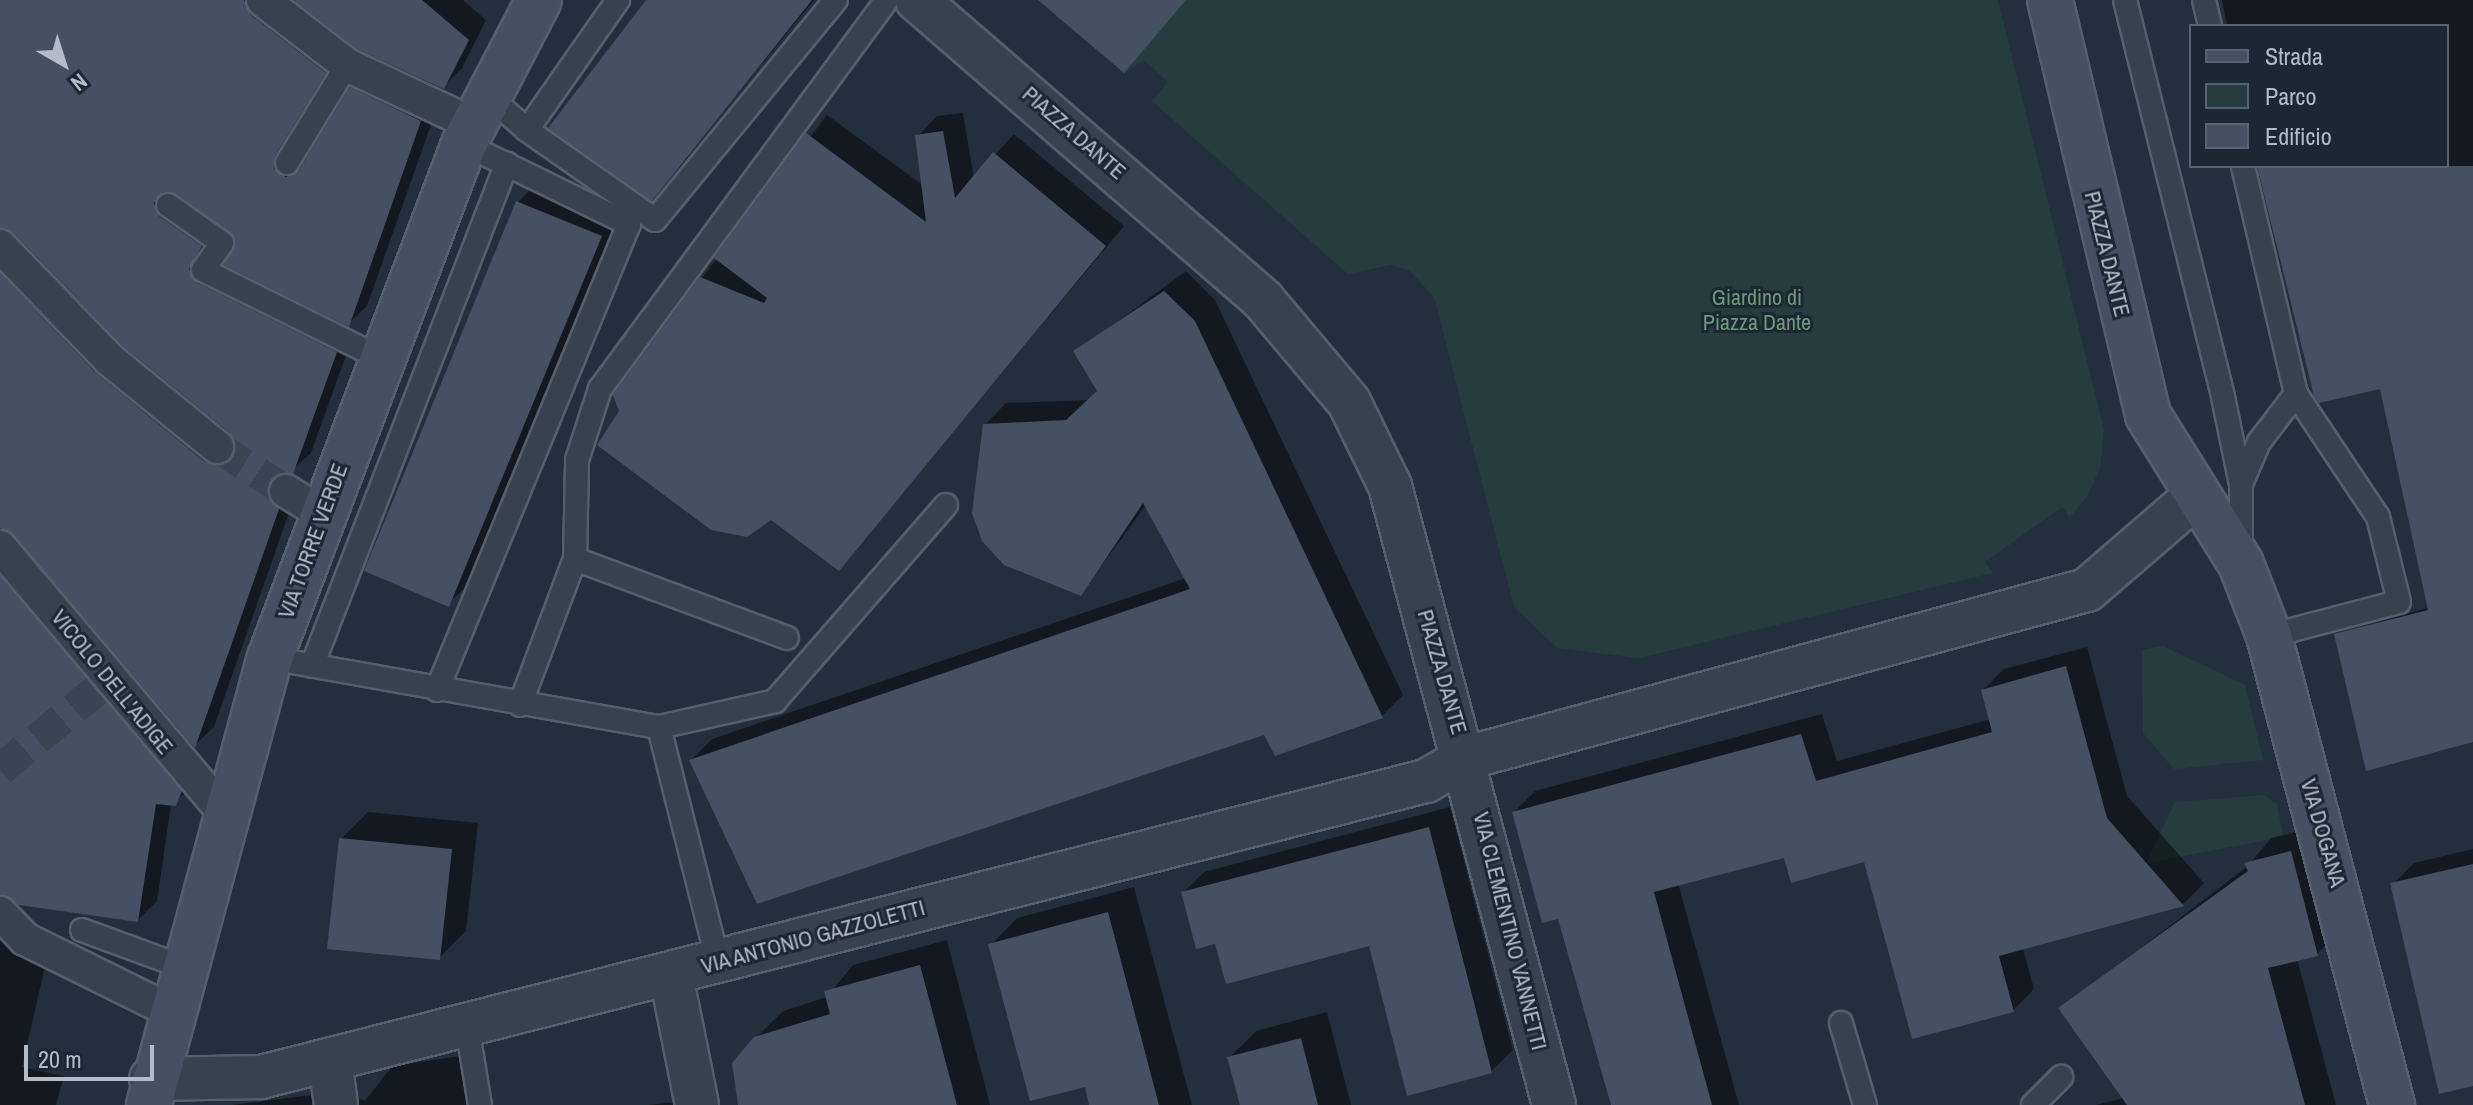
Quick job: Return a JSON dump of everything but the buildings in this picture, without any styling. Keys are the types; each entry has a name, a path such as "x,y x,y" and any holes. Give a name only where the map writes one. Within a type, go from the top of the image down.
{"main road":[{"name":"VIA TORRE VERDE","path":"150,1092 270,658 380,358 474,121 539,0"},
{"name":"PIAZZA DANTE","path":"2050,0 2148,415 2241,564"},
{"name":"VIA DOGANA","path":"2241,564 2269,636 2392,1105"}],"street":[{"path":"263,0 347,65 474,121"},
{"name":"PIAZZA DANTE","path":"917,0 1263,300 1349,402 1390,486 1466,758 2087,590 2197,495"},
{"path":"0,246 110,360 217,447"},
{"path":"286,491 323,514"},
{"name":"VICOLO DELL'ADIGE","path":"0,547 105,682 226,814"},
{"name":"VIA ANTONIO GAZZOLETTI","path":"150,1092 211,1084 330,1060 671,975 1426,781 1466,758"},
{"name":"VIA CLEMENTINO VANNETTI","path":"1466,758 1554,1105"},
{"path":"0,913 25,939 171,1011"},
{"path":"671,975 697,1105"},
{"path":"330,1060 336,1105"}],"lane":[{"path":"527,130 618,0"},
{"path":"474,121 527,130 655,220 836,0"},
{"path":"520,705 575,559 577,460 600,389 887,0"},
{"path":"2125,0 2241,485 2241,564"},
{"path":"2204,0 2210,24"},
{"path":"287,163 347,65"},
{"path":"437,690 629,224 507,163 474,121"},
{"path":"312,666 507,163"},
{"path":"2243,168 2296,394 2378,517 2399,602 2269,636"},
{"path":"168,205 222,243 203,270 380,358"},
{"path":"2241,485 2259,442 2296,394"},
{"path":"270,658 520,705 659,727 775,701 946,505"},
{"path":"575,559 787,638"},
{"path":"659,727 718,962"},
{"path":"82,930 183,967"},
{"path":"1841,1023 1865,1105"},
{"path":"467,1026 480,1105"},
{"path":"2033,1105 2061,1077"}],"green space":[{"name":"Giardino di Piazza Dante","path":"1070,0 1998,0 2104,430 2100,469 2086,498 2070,517 2062,507 1985,562 1993,573 1639,658 1557,648 1514,607 1434,297 1409,270 1390,265 1348,274 1152,101 1168,82 1144,60 1124,73 1056,16"},
{"path":"2163,646 2245,685 2263,760 2174,769 2143,733 2142,650"},
{"path":"2264,795 2277,804 2283,837 2146,863 2175,802"}],"tunnel":[{"path":"217,447 286,491"},
{"path":"0,770 100,687"}]}
